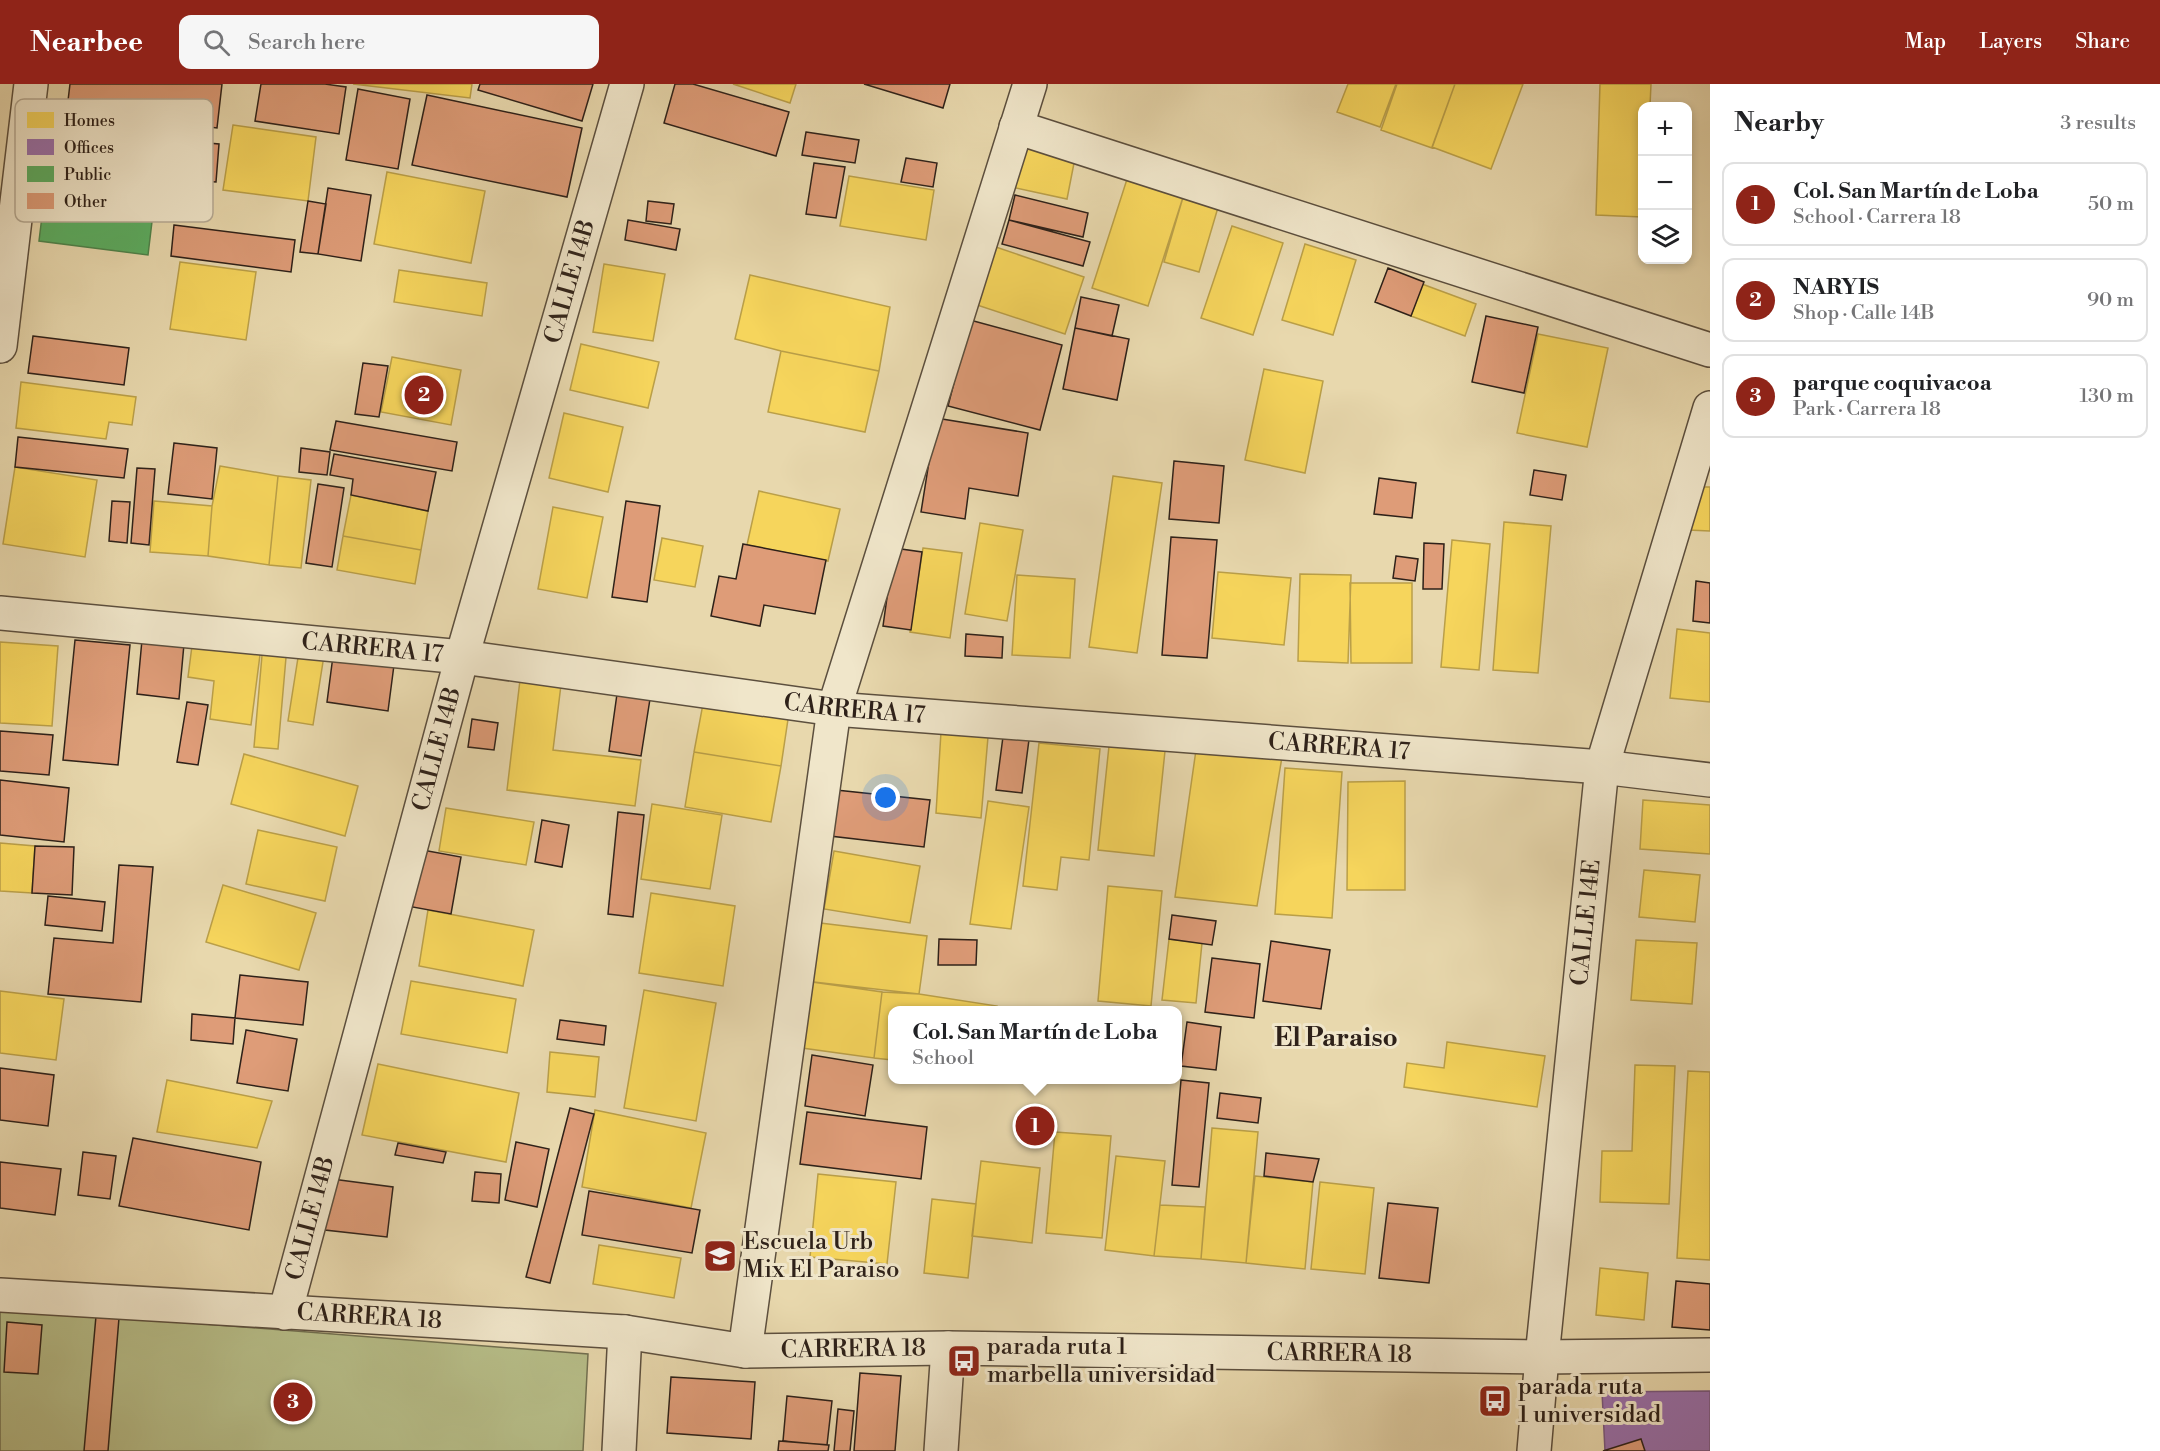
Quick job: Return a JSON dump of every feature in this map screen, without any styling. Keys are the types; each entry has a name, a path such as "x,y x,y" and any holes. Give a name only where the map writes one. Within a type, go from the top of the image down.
{"street":[{"path":"29,99 31,84"},
{"name":"CALLE 14B","path":"285,1313 462,657 627,84"},
{"path":"745,1351 834,709 1030,84"},
{"path":"1016,127 1710,350"},
{"path":"0,346 15,219"},
{"name":"CALLE 14E","path":"1534,1451 1602,767 1710,408"},
{"name":"CARRERA 17","path":"0,613 462,657 834,709 1602,767 1710,780"},
{"name":"CARRERA 18","path":"0,1295 625,1332 745,1351 948,1348 1542,1357 1710,1355"},
{"path":"619,1451 625,1332"},
{"path":"941,1451 948,1348"}],"green space":[{"path":"0,1308 588,1354 583,1451 0,1451"}],"building: Homes":[{"path":"353,84 472,84 470,98"},
{"path":"733,84 796,84 790,103"},
{"path":"1348,84 1396,84 1380,127 1337,112"},
{"path":"1397,84 1455,84 1432,148 1381,130"},
{"path":"1455,84 1523,84 1491,169 1432,147"},
{"path":"1600,84 1651,84 1650,102 1638,102 1638,217 1596,215"},
{"path":"233,125 316,137 308,201 223,190"},
{"path":"1020,147 1075,158 1067,199 1011,187"},
{"path":"387,172 485,191 471,263 374,244"},
{"path":"1129,173 1185,191 1148,306 1092,288"},
{"path":"849,176 934,190 926,240 840,226"},
{"path":"1184,194 1219,204 1199,272 1164,262"},
{"path":"1232,226 1283,243 1253,335 1201,318"},
{"path":"987,244 1084,277 1065,334 968,302"},
{"path":"1305,244 1356,260 1333,335 1282,320"},
{"path":"180,262 256,272 246,340 170,329"},
{"path":"604,264 665,274 653,341 593,332"},
{"path":"399,270 487,283 482,316 394,302"},
{"path":"750,275 890,307 879,371 735,339"},
{"path":"1422,284 1476,304 1465,336 1411,316"},
{"path":"1538,334 1608,348 1587,447 1517,433"},
{"path":"581,344 659,362 648,408 570,390"},
{"path":"781,351 879,371 865,432 768,412"},
{"path":"392,357 461,370 451,425 381,412"},
{"path":"1264,369 1323,381 1305,473 1245,460"},
{"path":"21,382 136,397 132,425 109,422 106,439 16,428"},
{"path":"564,413 623,427 608,492 549,478"},
{"path":"220,466 278,476 269,565 208,556 212,506"},
{"path":"15,467 97,480 85,557 3,544"},
{"path":"278,476 311,480 301,568 269,565"},
{"path":"1113,476 1162,483 1137,653 1089,647"},
{"path":"1690,487 1710,487 1710,531 1688,530"},
{"path":"759,491 840,509 828,561 747,545"},
{"path":"351,495 428,511 421,550 343,536"},
{"path":"154,501 212,506 208,556 150,552"},
{"path":"553,507 603,517 587,598 538,589"},
{"path":"1504,522 1551,526 1538,673 1493,670"},
{"path":"980,523 1023,530 1007,621 965,614"},
{"path":"343,536 421,550 415,584 337,570"},
{"path":"662,538 703,546 695,587 654,580"},
{"path":"1452,540 1490,544 1479,670 1441,667"},
{"path":"923,548 962,553 950,638 910,632"},
{"path":"1218,572 1291,578 1284,645 1212,638"},
{"path":"1300,574 1351,575 1348,663 1298,661"},
{"path":"1017,575 1075,579 1070,658 1012,655"},
{"path":"1350,583 1412,583 1412,663 1351,663"},
{"path":"1677,629 1710,633 1710,702 1670,698"},
{"path":"193,638 261,647 251,725 210,719 214,681 188,677"},
{"path":"0,642 58,646 52,726 0,723"},
{"path":"263,644 287,646 278,749 254,747"},
{"path":"300,645 325,649 313,725 288,721"},
{"path":"520,680 561,685 553,750 641,760 635,806 507,790"},
{"path":"705,693 790,706 781,766 694,752"},
{"path":"941,732 988,737 981,818 936,813"},
{"path":"1039,743 1100,749 1089,860 1061,857 1057,890 1023,886"},
{"path":"1197,743 1283,751 1257,906 1175,897"},
{"path":"1109,746 1165,751 1154,856 1098,850"},
{"path":"694,752 781,766 771,822 685,807"},
{"path":"244,754 358,786 345,836 231,804"},
{"path":"1285,768 1342,772 1332,918 1275,914"},
{"path":"1405,781 1405,890 1347,890 1348,782"},
{"path":"1643,800 1710,805 1710,854 1640,849"},
{"path":"988,801 1029,807 1011,929 970,924"},
{"path":"652,804 722,815 710,889 641,879"},
{"path":"446,808 534,822 526,865 439,851"},
{"path":"258,830 337,847 325,901 246,884"},
{"path":"0,843 35,846 32,893 0,891"},
{"path":"834,851 920,866 910,923 824,909"},
{"path":"1644,870 1700,875 1695,922 1639,917"},
{"path":"223,885 316,913 299,970 206,942"},
{"path":"1108,886 1162,891 1151,1006 1098,1001"},
{"path":"651,893 735,906 723,986 639,973"},
{"path":"428,910 534,930 523,986 419,966"},
{"path":"812,922 927,936 919,994 805,981"},
{"path":"1169,939 1202,943 1196,1003 1162,1000"},
{"path":"1636,940 1697,943 1692,1004 1631,1000"},
{"path":"411,981 516,999 507,1053 401,1034"},
{"path":"805,981 882,992 874,1058 795,1047"},
{"path":"644,990 716,1003 696,1121 624,1108"},
{"path":"0,991 64,999 56,1060 0,1053"},
{"path":"882,992 919,994 997,1006 888,1006 888,1060 874,1058"},
{"path":"1447,1042 1545,1056 1537,1107 1404,1087 1407,1063 1444,1068"},
{"path":"550,1052 599,1057 595,1097 547,1092"},
{"path":"378,1064 519,1093 506,1162 362,1135"},
{"path":"1635,1065 1675,1066 1669,1204 1600,1202 1602,1151 1632,1151"},
{"path":"1688,1071 1710,1072 1710,1260 1677,1258"},
{"path":"167,1080 272,1101 257,1148 157,1132"},
{"path":"595,1110 706,1133 691,1208 582,1187"},
{"path":"1212,1128 1258,1132 1246,1263 1201,1259"},
{"path":"1055,1132 1111,1136 1102,1238 1046,1233"},
{"path":"1116,1156 1165,1161 1154,1256 1105,1250"},
{"path":"981,1161 1040,1168 1032,1243 972,1236"},
{"path":"818,1174 896,1182 887,1264 810,1257"},
{"path":"1255,1176 1313,1182 1305,1269 1246,1263"},
{"path":"1320,1182 1374,1188 1365,1274 1311,1269"},
{"path":"932,1199 976,1204 968,1278 924,1273"},
{"path":"1160,1205 1205,1207 1201,1259 1154,1256"},
{"path":"599,1245 681,1258 674,1298 593,1284"},
{"path":"1600,1268 1648,1273 1644,1320 1596,1315"}],"building: Offices":[{"path":"1710,1391 1710,1451 1605,1451 1602,1392"}],"building: Public":[{"path":"41,222 152,222 148,255 39,241"}],"building: Other":[{"path":"70,84 222,84 217,128 213,127 213,99 68,99"},
{"path":"261,84 325,84 346,87 339,134 255,121"},
{"path":"480,84 593,84 582,121 478,90"},
{"path":"675,84 693,84 789,112 776,156 664,123"},
{"path":"864,84 950,84 943,108"},
{"path":"358,89 410,99 398,169 346,160"},
{"path":"427,95 582,128 567,197 412,165"},
{"path":"806,132 859,140 855,163 802,155"},
{"path":"213,143 219,144 216,182 213,182"},
{"path":"906,158 937,163 933,187 901,182"},
{"path":"814,163 845,167 836,218 806,214"},
{"path":"328,188 371,195 361,261 318,254"},
{"path":"1015,195 1088,213 1083,237 1009,220"},
{"path":"308,201 326,204 318,254 300,252"},
{"path":"648,201 674,204 671,224 646,221"},
{"path":"628,220 680,229 676,250 625,240"},
{"path":"1009,220 1090,242 1083,266 1002,244"},
{"path":"174,225 295,240 291,272 171,256"},
{"path":"1388,268 1424,282 1411,316 1375,302"},
{"path":"1081,297 1119,305 1112,336 1075,328"},
{"path":"1486,316 1538,327 1524,393 1472,382"},
{"path":"970,320 1062,345 1040,430 948,406"},
{"path":"1075,328 1129,339 1117,400 1063,389"},
{"path":"33,336 129,348 124,385 28,373"},
{"path":"363,363 388,366 379,417 355,414"},
{"path":"936,418 1028,433 1018,496 969,488 965,519 921,512"},
{"path":"336,421 457,442 452,471 330,450"},
{"path":"18,437 128,449 124,478 15,467"},
{"path":"174,443 217,448 212,499 168,494"},
{"path":"301,448 330,452 327,475 299,472"},
{"path":"334,454 436,472 428,511 351,495 353,479 330,475"},
{"path":"1174,461 1224,466 1219,523 1169,519"},
{"path":"137,468 155,469 149,545 131,543"},
{"path":"1534,470 1566,475 1562,500 1530,495"},
{"path":"1379,478 1416,483 1412,518 1374,514"},
{"path":"318,484 344,488 332,567 306,563"},
{"path":"112,501 130,502 127,543 109,541"},
{"path":"626,501 660,506 647,602 612,597"},
{"path":"1171,537 1217,540 1207,658 1162,655"},
{"path":"1424,543 1444,544 1442,589 1423,589"},
{"path":"743,544 826,560 815,614 764,605 760,626 711,616 719,576 736,579"},
{"path":"894,548 922,552 911,630 883,626"},
{"path":"1396,556 1418,559 1415,581 1393,578"},
{"path":"1696,581 1710,583 1710,623 1693,621"},
{"path":"143,629 185,633 179,699 137,694"},
{"path":"966,634 1003,637 1002,658 965,656"},
{"path":"75,640 130,645 118,765 63,760"},
{"path":"333,656 394,665 388,711 327,702"},
{"path":"617,694 650,699 641,756 609,751"},
{"path":"187,702 208,705 198,765 177,762"},
{"path":"472,719 498,723 494,750 468,747"},
{"path":"1004,729 1030,732 1022,793 996,790"},
{"path":"0,731 53,735 49,775 0,771"},
{"path":"0,780 69,788 64,842 0,835"},
{"path":"836,790 930,800 924,847 830,836"},
{"path":"618,812 644,815 633,917 608,914"},
{"path":"542,820 569,825 562,867 535,862"},
{"path":"35,846 74,847 72,895 32,893"},
{"path":"417,849 461,857 451,914 407,906"},
{"path":"119,865 153,867 141,1002 48,994 54,938 113,943"},
{"path":"48,896 105,902 102,931 45,925"},
{"path":"1172,915 1216,921 1212,945 1169,939"},
{"path":"939,939 977,940 976,965 938,965"},
{"path":"1271,941 1330,950 1321,1009 1263,1001"},
{"path":"1212,958 1260,964 1254,1018 1205,1012"},
{"path":"240,975 308,982 303,1025 235,1018"},
{"path":"192,1014 235,1018 233,1044 191,1040"},
{"path":"560,1020 606,1026 604,1045 557,1039"},
{"path":"1187,1022 1221,1027 1216,1070 1182,1066"},
{"path":"246,1030 297,1039 288,1091 237,1083"},
{"path":"812,1055 873,1065 865,1116 805,1106"},
{"path":"0,1068 54,1075 48,1126 0,1120"},
{"path":"1182,1080 1209,1083 1199,1187 1172,1185"},
{"path":"1220,1093 1261,1098 1258,1123 1217,1118"},
{"path":"570,1108 594,1114 550,1283 526,1277"},
{"path":"807,1112 927,1127 921,1179 800,1164"},
{"path":"133,1138 261,1162 249,1230 119,1206"},
{"path":"516,1142 549,1149 537,1207 505,1200"},
{"path":"398,1143 446,1152 443,1163 395,1155"},
{"path":"83,1152 116,1156 110,1199 78,1195"},
{"path":"1266,1153 1319,1159 1313,1182 1264,1176"},
{"path":"0,1162 61,1169 55,1215 0,1208"},
{"path":"475,1172 501,1174 499,1203 472,1201"},
{"path":"332,1179 393,1187 387,1237 325,1230"},
{"path":"589,1191 700,1210 692,1253 582,1235"},
{"path":"1388,1203 1438,1208 1429,1283 1379,1278"},
{"path":"1676,1281 1710,1284 1710,1330 1672,1327"},
{"path":"96,1316 119,1318 108,1451 84,1451"},
{"path":"7,1322 42,1325 38,1374 4,1372"},
{"path":"860,1373 901,1376 895,1451 854,1451"},
{"path":"671,1377 755,1382 751,1439 667,1433"},
{"path":"787,1396 832,1401 827,1445 783,1441"},
{"path":"838,1409 854,1411 850,1451 834,1451"},
{"path":"1641,1439 1645,1451 1603,1451"},
{"path":"779,1441 829,1445 828,1451 778,1451"}],"place":[{"name":"NARYIS","path":"424,395"},
{"name":"Col. San Martín de Loba","path":"1035,1126"},
{"name":"Escuela Urb Mix El Paraiso","path":"720,1256"},
{"name":"parada ruta 1 marbella universidad","path":"964,1361"},
{"name":"parada ruta 1 universidad","path":"1495,1401"},
{"name":"parque coquivacoa","path":"293,1402"}],"district":[{"name":"El Paraiso","path":"1336,1038"}]}
